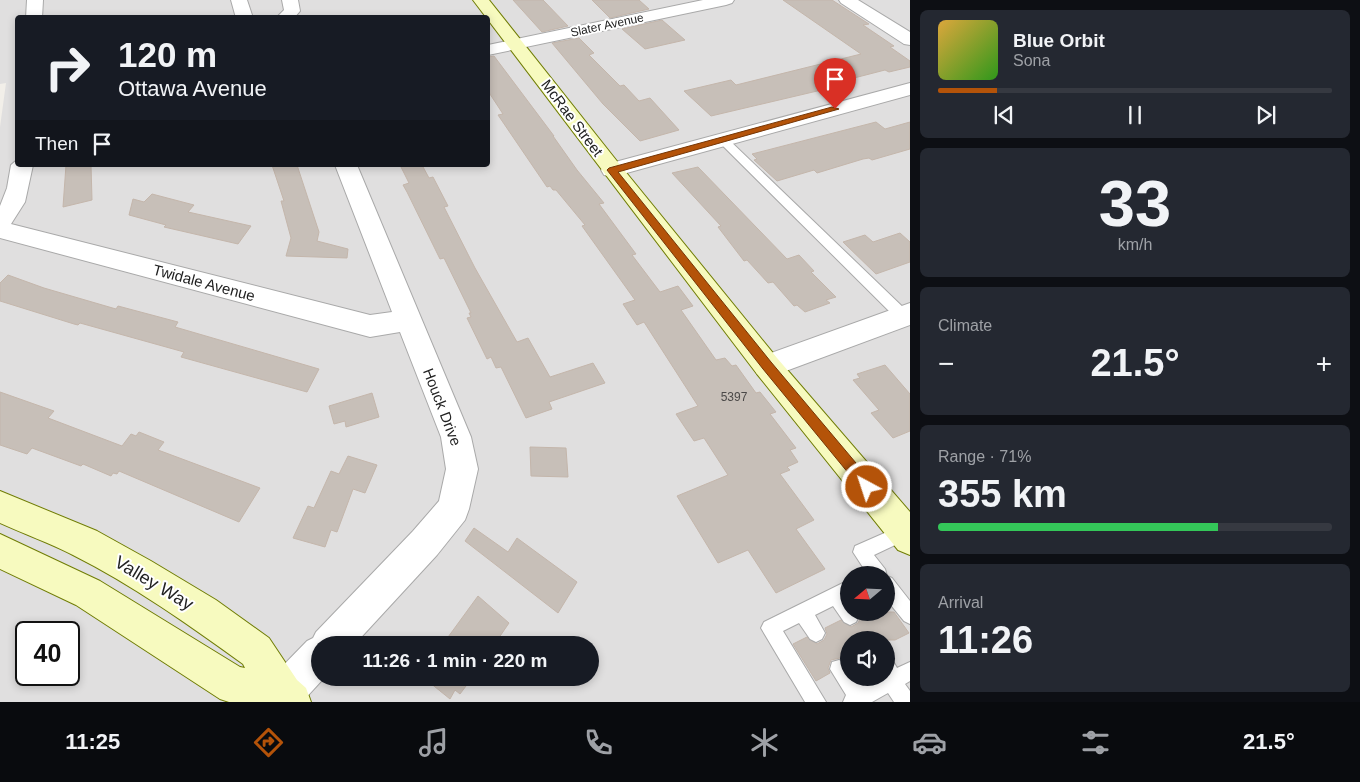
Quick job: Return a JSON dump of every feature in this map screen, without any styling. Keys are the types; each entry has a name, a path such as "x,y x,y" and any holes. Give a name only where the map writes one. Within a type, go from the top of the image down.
{"street":[{"path":"34,15 35,0"},
{"path":"239,0 244,15"},
{"path":"287,15 292,11 290,0"},
{"name":"McRae Street","path":"481,0 767,366 908,535"},
{"name":"Slater Avenue","path":"490,50 726,0"},
{"path":"847,0 910,40"},
{"path":"612,170 910,89"},
{"path":"0,221 9,213 17,196 22,167"},
{"name":"Houck Drive","path":"337,636 425,543 453,509 462,468 456,437 347,167"},
{"name":"Twidale Avenue","path":"0,230 370,326 408,320"},
{"path":"767,366 907,315"},
{"name":"Valley Way","path":"0,507 85,542 203,613 256,651 287,698"},
{"path":"0,551 88,592 234,685 287,698 311,666"}],"lane":[{"path":"723,140 907,315"},
{"path":"872,566 861,552 908,535"},
{"path":"816,702 770,628 840,593"},
{"path":"895,596 910,615"},
{"path":"803,612 816,633"},
{"path":"839,669 856,700 878,686"},
{"path":"895,675 906,702"}],"shaded area":[{"path":"0,0 910,0 910,702 0,702 0,127 6,83 0,84"}],"building":[{"path":"513,0 543,0 568,26 542,32"},
{"path":"592,0 639,0 649,9 610,18"},
{"path":"783,0 832,0 869,24 863,25 894,46 890,47 910,61 910,67 889,72 885,70 827,85 830,88 711,116 684,91 731,80 736,85 861,54"},
{"path":"662,20 685,40 645,49 622,29"},
{"path":"579,38 594,53 589,55 620,86 624,85 639,101 650,98 679,130 640,141 603,104 552,43"},
{"path":"494,56 577,170 604,203 599,204 636,254 632,255 660,292 678,286 693,306 681,310 716,360 725,358 732,366 736,365 756,393 760,392 776,412 770,414 796,448 790,450 798,462 787,467 790,470 780,474 814,520 796,529 825,569 776,593 748,550 718,563 677,496 728,475 704,438 694,441 676,414 698,406 644,322 637,325 623,304 635,300 582,226 585,225 556,190 553,190 550,186 547,187 498,115 503,114 490,94 490,57"},
{"path":"876,122 885,129 910,122 910,149 872,160 869,158 863,159 817,173 814,170 777,181 754,160 757,159 752,154"},
{"path":"66,167 91,167 92,200 63,207"},
{"path":"273,167 298,167 319,232 317,241 348,249 347,258 286,256 291,238 281,201 284,201"},
{"path":"401,167 423,167 429,178 433,177 448,206 444,207 475,268 517,342 528,338 550,377 593,363 605,383 549,402 552,409 526,418 501,367 496,368 491,357 487,359 467,318 471,317 469,313 471,313 444,258 440,259 403,185 409,183"},
{"path":"698,167 787,259 799,255 814,271 811,272 836,297 826,300 830,303 805,312 797,305 794,306 773,282 768,283 747,260 744,261 718,227 721,226 672,173"},
{"path":"152,194 194,205 188,212 251,226 238,244 164,227 166,225 129,215 133,199 144,202"},
{"path":"900,233 910,242 910,262 876,274 843,242 865,235 873,242"},
{"path":"8,275 44,288 116,309 118,306 178,322 175,327 319,369 307,392 181,357 184,352 80,323 78,325 74,324 0,301 0,283"},
{"path":"885,365 910,394 910,431 893,438 871,413 879,410 853,380 860,378 857,374"},
{"path":"0,392 54,411 48,418 122,446 131,434 136,436 139,432 164,442 158,450 260,488 239,522 119,471 111,476 83,464 81,466 32,448 27,454 0,445"},
{"path":"372,393 379,417 346,427 345,421 334,424 329,406"},
{"path":"530,447 566,448 568,477 531,476"},
{"path":"348,456 377,465 365,493 353,489 337,532 331,530 325,547 293,538 308,506 314,508 331,471 339,474"},
{"path":"474,528 508,552 517,538 577,582 558,613 465,541"},
{"path":"478,596 509,623 500,636 449,636"},
{"path":"895,613 909,633 895,640 895,631 840,631 840,658 831,660 828,668 830,673 816,681 793,644 807,637 817,644 824,640 827,634 825,628 840,620 851,627 859,621 895,621"},
{"path":"434,686 466,686 460,694 455,690 450,699"}],"route":[{"path":"835,109 612,170 767,366 867,487"}]}
